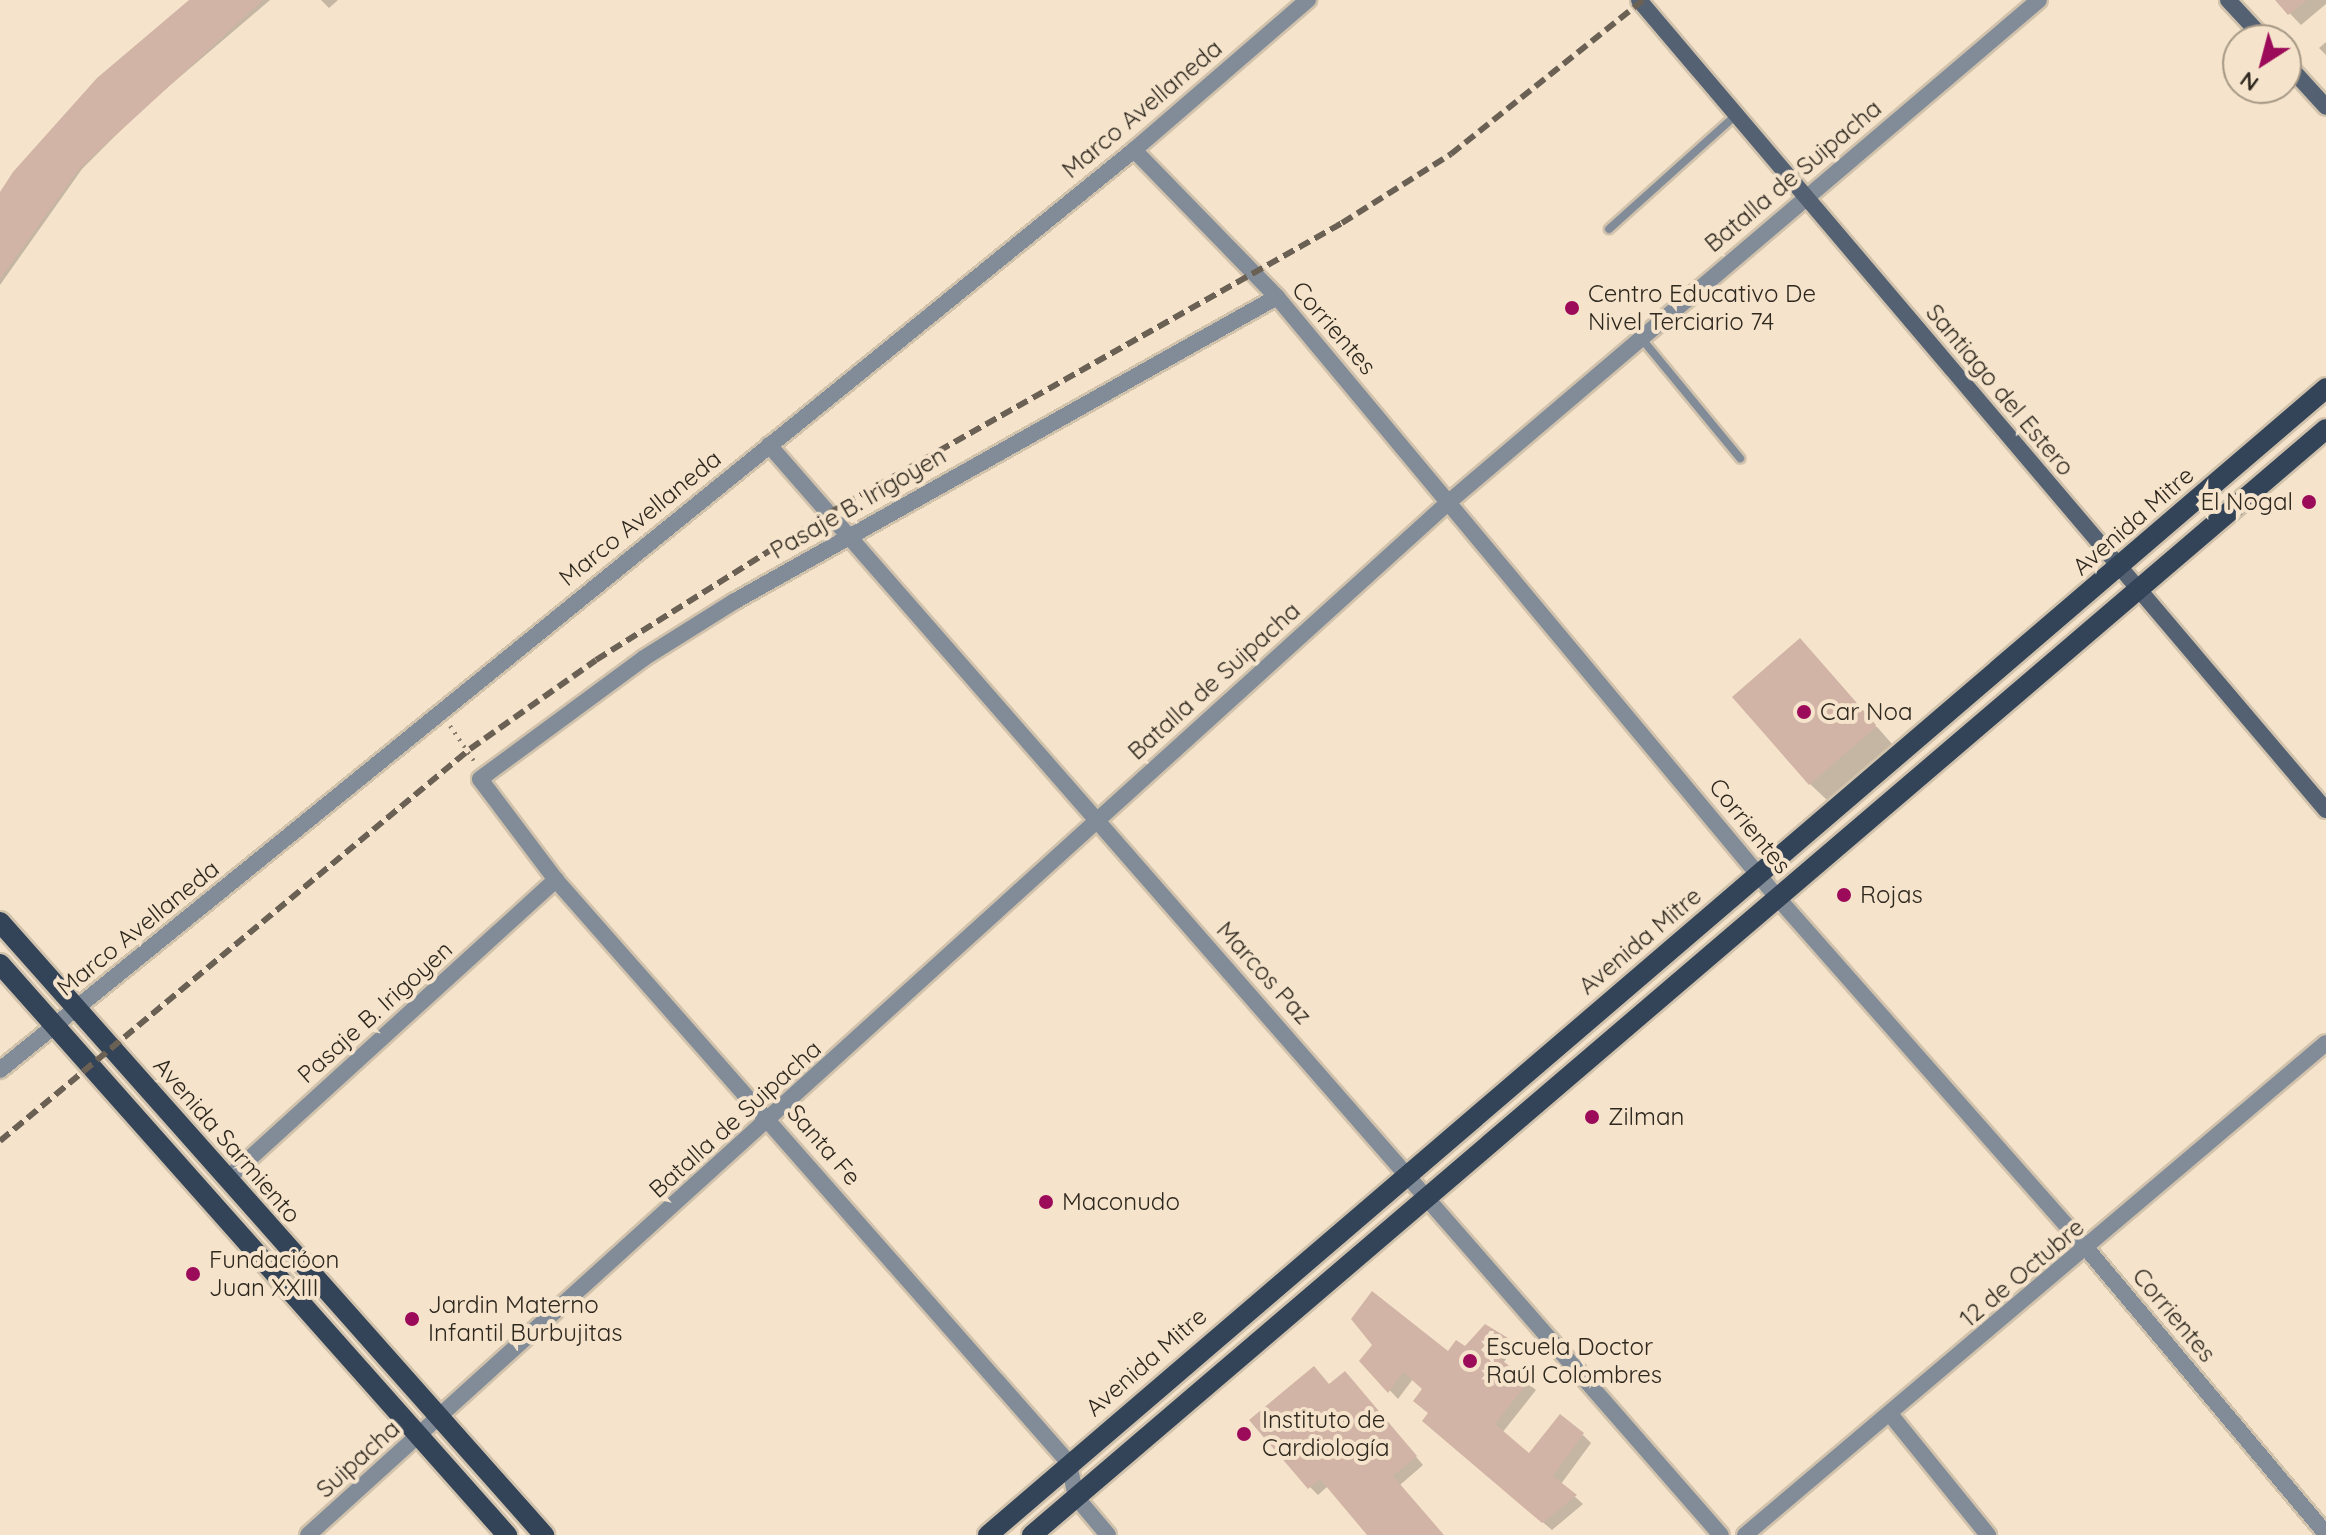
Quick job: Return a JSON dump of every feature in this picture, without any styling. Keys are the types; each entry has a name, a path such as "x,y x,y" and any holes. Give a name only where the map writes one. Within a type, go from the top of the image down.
{"main road":[{"name":"Avenida Mitre","path":"988,1535 1407,1171 2120,567 2326,388"},
{"path":"1032,1535 1426,1194 2326,429"},
{"name":"Avenida Sarmiento","path":"0,922 544,1535"},
{"path":"0,964 507,1535"}],"street":[{"name":"Marco Avellaneda","path":"0,1070 1134,150 1308,0"},
{"name":"Santiago del Estero","path":"1639,0 2326,810"},
{"name":"Batalla de Suipacha","path":"439,1419 1450,501 2039,0"},
{"path":"2228,0 2250,24"},
{"path":"2302,81 2326,107"},
{"name":"Corrientes","path":"1134,150 1277,297 1776,896 2087,1249 2326,1534"},
{"name":"Pasaje B. Irigoyen","path":"480,779 644,658 847,534 1277,297"},
{"name":"Marcos Paz","path":"769,445 1407,1171 1721,1535"},
{"name":"Santa Fe","path":"480,779 556,880 771,1120 1069,1463 1076,1497 1108,1535"},
{"name":"Pasaje B. Irigoyen","path":"227,1179 556,880"},
{"name":"12 de Octubre","path":"1745,1535 2087,1249 2326,1043"},
{"path":"1890,1414 1988,1535"},
{"name":"Suipacha","path":"308,1535 439,1419"}],"lane":[{"path":"1609,229 1737,115"},
{"path":"1640,338 1740,458"}],"path":[{"path":"439,713 470,749 480,779"}],"building":[{"path":"189,0 263,0 80,168 0,279 0,192 13,172 97,78"},
{"path":"2275,0 2307,0 2288,15"},
{"name":"Car Noa","path":"1800,638 1877,726 1809,785 1732,697"},
{"path":"1372,1291 1448,1351 1456,1340 1465,1346 1485,1324 1508,1338 1495,1355 1529,1381 1495,1424 1529,1453 1560,1414 1584,1433 1553,1476 1577,1495 1542,1523 1422,1421 1428,1413 1413,1401 1422,1389 1403,1372 1388,1393 1359,1361 1372,1345 1351,1319"},
{"path":"1314,1366 1329,1384 1345,1371 1417,1456 1393,1476 1444,1535 1367,1535 1320,1479 1308,1489 1249,1420"}],"railway":[{"path":"0,1141 470,749 596,660 829,513 1342,223 1451,154 1643,0"}],"place":[{"name":"Centro Educativo De Nivel Terciario 74","path":"1572,308"},
{"name":"El Nogal","path":"2309,502"},
{"name":"Car Noa","path":"1804,712"},
{"name":"Rojas","path":"1844,895"},
{"name":"Zilman","path":"1592,1117"},
{"name":"Maconudo","path":"1046,1202"},
{"name":"Fundacióon Juan XXIII","path":"193,1274"},
{"name":"Jardin Materno Infantil Burbujitas","path":"412,1319"},
{"name":"Escuela Doctor Raúl Colombres","path":"1470,1361"},
{"name":"Instituto de Cardiología","path":"1244,1434"}]}
